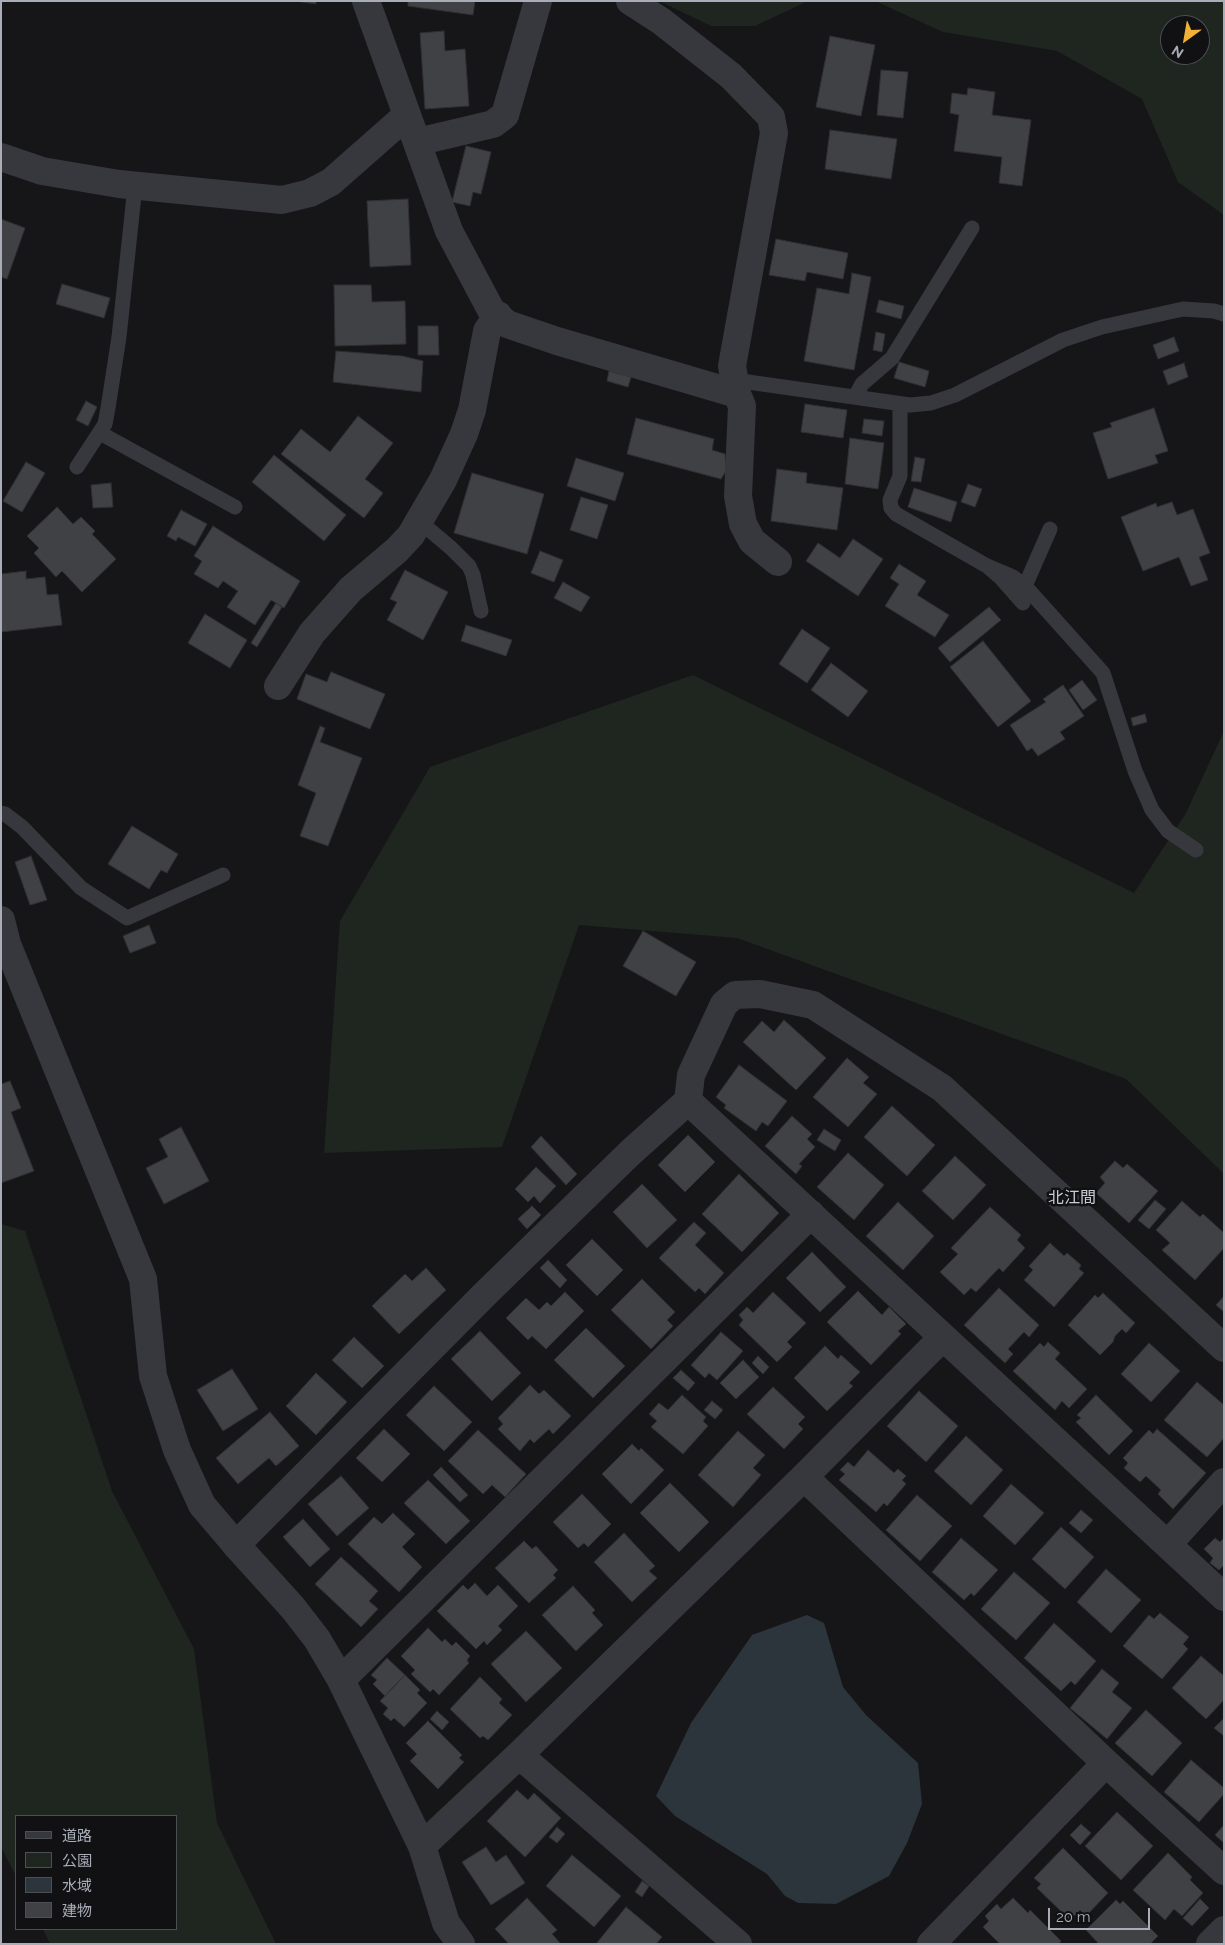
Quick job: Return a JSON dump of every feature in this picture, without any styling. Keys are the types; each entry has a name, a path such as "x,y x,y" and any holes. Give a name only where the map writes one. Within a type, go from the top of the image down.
{"street":[{"path":"366,1 449,231 491,310 508,324 557,341 735,387"},
{"path":"417,142 493,124 505,115 538,1"},
{"path":"630,1 661,21 731,76 771,117 774,133 732,366 735,387 742,406 738,496 743,524 752,541 778,562"},
{"path":"1,157 42,171 135,186 282,200 310,193 331,182 408,114"},
{"path":"278,686 312,633 351,588 397,550 411,535 444,480 472,410 487,331 498,315"},
{"path":"1,920 7,944 143,1279 153,1376 177,1450 202,1505 293,1608 317,1639 341,1680 422,1846 450,1937"},
{"path":"236,1545 485,1294 631,1152 688,1101 691,1075 724,1004 735,996 760,994 813,1005 942,1088 1224,1348"},
{"path":"688,1101 1224,1597"},
{"path":"341,1680 811,1214"},
{"path":"422,1846 519,1755 804,1477 943,1337"},
{"path":"804,1477 1106,1763 1224,1871"},
{"path":"1168,1544 1224,1482"},
{"path":"519,1755 738,1944"},
{"path":"931,1944 1106,1763"},
{"path":"1210,1944 1224,1930"}],"lane":[{"path":"77,467 105,424 119,337 135,186"},
{"path":"855,397 862,384 892,358 972,228"},
{"path":"735,387 855,397 900,404 932,403 955,395 1063,340 1102,327 1184,309 1214,311 1224,314"},
{"path":"900,404 900,476 890,500 891,508 896,514 987,566 1013,577 1025,586 1103,673 1135,771 1152,810 1168,831 1196,850"},
{"path":"100,432 236,507"},
{"path":"419,521 469,566 473,574 481,611"},
{"path":"1025,586 1050,529"},
{"path":"987,566 1000,577 1022,602"},
{"path":"1,813 22,827 81,888 127,918 223,875"}],"green space":[{"path":"659,1 808,1 755,26 711,26"},
{"path":"875,1 1224,1 1224,215 1178,182 1142,99 1057,51 943,32"},
{"path":"693,675 1134,893 1186,813 1224,731 1224,1174 1126,1079 737,938 579,925 502,1147 324,1153 340,921 430,767"},
{"path":"1,1224 25,1231 112,1491 194,1649 217,1823 276,1944 50,1944 43,1930 178,1930 178,1815 15,1815 15,1874 1,1847"}],"water":[{"path":"807,1615 824,1623 843,1687 866,1715 918,1763 922,1804 907,1843 889,1876 836,1904 798,1903 785,1896 767,1874 675,1816 656,1796 691,1723 752,1635"}],"building":[{"path":"295,1 316,1 316,4"},
{"path":"408,1 475,1 473,15 408,6"},
{"path":"444,31 445,51 465,49 469,106 425,109 420,33"},
{"path":"830,36 875,45 861,116 816,107"},
{"path":"881,70 908,72 903,118 877,115"},
{"path":"968,88 995,92 992,115 1031,120 1022,186 999,183 1002,157 954,151 959,115 950,113 952,93 967,95"},
{"path":"830,130 897,139 891,179 825,169"},
{"path":"466,146 491,152 481,194 473,192 470,206 452,202"},
{"path":"408,199 411,265 370,267 367,201"},
{"path":"1,219 25,228 7,279 1,277"},
{"path":"776,239 848,253 843,279 807,272 805,281 769,275"},
{"path":"852,273 871,277 854,370 804,361 817,288 849,294"},
{"path":"62,284 110,298 104,318 56,304"},
{"path":"334,285 371,285 372,302 405,301 406,344 335,346"},
{"path":"879,300 904,306 901,319 876,312"},
{"path":"418,326 438,326 439,355 418,355"},
{"path":"876,332 885,334 882,352 873,350"},
{"path":"1174,337 1179,351 1158,359 1153,345"},
{"path":"336,351 402,356 423,361 421,392 333,382"},
{"path":"899,362 929,371 925,387 894,378"},
{"path":"1184,363 1188,377 1168,385 1163,371"},
{"path":"609,371 631,377 628,387 607,381"},
{"path":"86,401 97,407 88,426 76,420"},
{"path":"805,404 847,410 843,438 801,432"},
{"path":"1154,408 1168,451 1155,455 1158,463 1108,479 1093,433 1112,427 1110,423"},
{"path":"358,416 393,443 365,479 383,493 364,518 281,454 301,429 330,452"},
{"path":"636,418 714,439 712,450 725,454 726,471 721,479 627,454"},
{"path":"864,419 884,421 882,436 862,433"},
{"path":"850,438 884,443 878,489 845,484"},
{"path":"274,455 346,515 324,541 252,482"},
{"path":"915,457 925,459 921,482 911,481"},
{"path":"576,458 624,473 615,501 567,486"},
{"path":"26,462 45,473 22,512 3,501"},
{"path":"777,469 807,473 806,483 843,488 837,530 771,521"},
{"path":"472,473 544,494 527,554 454,533"},
{"path":"111,483 113,507 93,508 91,485"},
{"path":"968,484 982,489 975,507 961,502"},
{"path":"914,488 957,502 951,522 908,507"},
{"path":"581,497 608,505 597,539 570,530"},
{"path":"1172,502 1177,515 1193,509 1210,553 1199,557 1208,580 1191,586 1179,557 1143,571 1121,517 1156,503 1157,507"},
{"path":"57,507 73,524 81,517 95,531 92,534 116,559 82,592 62,571 56,577 34,553 39,548 27,536"},
{"path":"181,510 207,524 195,546 178,537 176,541 167,536"},
{"path":"213,526 300,581 284,608 271,600 255,625 227,607 238,591 223,581 218,588 194,574 202,561 194,556"},
{"path":"853,539 883,559 858,596 806,561 818,543 840,558"},
{"path":"540,551 563,560 554,582 531,573"},
{"path":"899,564 926,581 917,595 949,615 935,637 885,606 899,584 890,578"},
{"path":"405,570 448,592 423,640 387,620 397,602 390,599"},
{"path":"26,571 26,579 45,577 47,595 58,594 62,625 1,632 1,574"},
{"path":"563,582 590,597 581,612 554,598"},
{"path":"276,603 282,607 257,647 251,643"},
{"path":"989,607 1001,620 950,662 938,648"},
{"path":"205,614 247,640 230,668 188,643"},
{"path":"466,625 512,640 506,656 461,641"},
{"path":"802,629 830,648 807,683 779,664"},
{"path":"983,641 1031,701 998,727 950,667"},
{"path":"831,663 868,691 848,717 811,690"},
{"path":"331,672 385,694 370,729 297,699 306,674 327,682"},
{"path":"1082,680 1097,700 1083,710 1069,690"},
{"path":"1063,685 1084,716 1060,732 1065,739 1038,756 1032,748 1027,751 1010,725 1046,702 1043,699"},
{"path":"1145,714 1147,722 1133,726 1131,718"},
{"path":"320,726 325,728 320,742 362,758 328,846 300,836 316,793 298,785"},
{"path":"132,826 178,854 167,873 161,870 149,889 108,864"},
{"path":"31,856 47,900 30,905 15,862"},
{"path":"149,925 156,943 130,953 123,936"},
{"path":"643,931 696,962 676,996 623,966"},
{"path":"784,1020 826,1058 796,1090 743,1042 762,1021 774,1032"},
{"path":"847,1058 869,1077 863,1083 877,1094 848,1127 813,1097"},
{"path":"739,1065 787,1101 768,1126 762,1122 756,1131 724,1108 726,1105 716,1097"},
{"path":"10,1081 21,1108 11,1112 34,1171 1,1183 1,1084"},
{"path":"892,1106 935,1145 907,1176 864,1137"},
{"path":"792,1116 812,1134 807,1139 815,1147 799,1164 802,1166 796,1174 765,1146"},
{"path":"181,1127 209,1181 164,1204 146,1168 168,1157 159,1139"},
{"path":"824,1129 841,1140 835,1151 817,1140"},
{"path":"688,1135 715,1162 685,1192 658,1165"},
{"path":"541,1136 577,1174 566,1185 531,1147"},
{"path":"848,1153 884,1185 854,1220 817,1187"},
{"path":"955,1156 986,1185 953,1220 922,1191"},
{"path":"1115,1161 1123,1168 1127,1164 1158,1191 1129,1223 1096,1193 1105,1183 1100,1177"},
{"path":"536,1167 556,1186 540,1203 534,1196 528,1202 515,1189"},
{"path":"739,1174 779,1213 742,1252 702,1214"},
{"path":"642,1184 677,1220 647,1248 613,1212"},
{"path":"1155,1200 1166,1209 1149,1229 1138,1220"},
{"path":"1182,1201 1200,1217 1203,1214 1224,1233 1224,1248 1195,1280 1162,1250 1170,1243 1156,1230"},
{"path":"898,1202 934,1236 903,1270 866,1236"},
{"path":"532,1206 541,1215 527,1229 518,1219"},
{"path":"990,1207 1021,1235 1017,1240 1025,1248 1003,1272 999,1268 976,1292 971,1288 964,1295 940,1272 958,1254 951,1248"},
{"path":"694,1222 706,1233 695,1245 724,1273 705,1294 699,1288 695,1292 659,1258"},
{"path":"592,1239 623,1270 597,1296 566,1265"},
{"path":"1050,1243 1064,1256 1067,1253 1081,1265 1079,1269 1084,1273 1054,1307 1024,1280 1033,1270 1029,1266"},
{"path":"812,1252 846,1287 820,1312 786,1278"},
{"path":"548,1260 567,1280 560,1288 540,1268"},
{"path":"426,1268 446,1290 399,1334 372,1306 405,1274 412,1281"},
{"path":"642,1279 675,1312 667,1320 673,1326 651,1349 611,1310"},
{"path":"999,1288 1039,1325 1029,1337 1024,1332 1008,1349 1013,1354 1005,1363 964,1325"},
{"path":"858,1291 882,1315 889,1307 906,1324 898,1331 901,1334 871,1365 827,1322"},
{"path":"565,1292 584,1311 546,1349 532,1336 528,1340 506,1318 526,1298 539,1310 547,1302 551,1306"},
{"path":"773,1292 806,1323 787,1342 792,1347 777,1362 739,1325 743,1320 739,1315 747,1307 753,1313"},
{"path":"1103,1293 1135,1323 1126,1333 1122,1329 1115,1336 1113,1342 1100,1355 1068,1325 1095,1295 1098,1298"},
{"path":"1224,1296 1224,1312 1216,1305"},
{"path":"586,1328 625,1366 593,1398 554,1360"},
{"path":"480,1331 521,1373 492,1401 451,1359"},
{"path":"721,1332 743,1351 717,1380 709,1373 705,1378 691,1365"},
{"path":"354,1337 384,1366 362,1388 332,1360"},
{"path":"1048,1342 1060,1353 1055,1359 1087,1389 1069,1408 1062,1401 1055,1410 1013,1371 1040,1343 1044,1347"},
{"path":"1149,1343 1180,1371 1151,1402 1121,1374"},
{"path":"825,1346 838,1359 841,1355 860,1372 849,1383 853,1386 827,1411 794,1378"},
{"path":"758,1356 769,1367 763,1374 752,1363"},
{"path":"743,1360 759,1377 736,1399 720,1383"},
{"path":"232,1369 258,1409 223,1431 197,1390"},
{"path":"681,1370 695,1383 688,1391 673,1378"},
{"path":"316,1373 347,1402 316,1435 286,1406"},
{"path":"1197,1382 1224,1405 1224,1438 1207,1457 1164,1420"},
{"path":"530,1385 539,1394 544,1390 571,1416 553,1434 549,1429 534,1443 530,1439 520,1451 498,1429 503,1424 498,1418"},
{"path":"434,1386 472,1422 444,1451 406,1415"},
{"path":"773,1387 805,1417 798,1424 803,1429 784,1449 747,1414"},
{"path":"919,1391 958,1426 926,1462 887,1426"},
{"path":"682,1395 706,1417 703,1421 708,1426 683,1454 651,1427 657,1421 649,1414 659,1403 668,1410"},
{"path":"1096,1395 1133,1431 1109,1455 1076,1422 1081,1418 1077,1415"},
{"path":"712,1401 723,1410 715,1419 704,1410"},
{"path":"270,1412 299,1446 276,1466 269,1458 238,1484 216,1458"},
{"path":"384,1429 410,1454 382,1482 356,1458"},
{"path":"1157,1429 1206,1473 1173,1509 1158,1494 1161,1490 1146,1476 1140,1482 1124,1468 1128,1463 1123,1458 1149,1430 1153,1434"},
{"path":"478,1430 526,1474 505,1497 492,1485 483,1494 448,1461"},
{"path":"738,1431 765,1455 753,1468 761,1475 733,1507 698,1475"},
{"path":"966,1436 1003,1470 971,1505 934,1471"},
{"path":"632,1444 639,1451 641,1448 664,1470 631,1504 602,1474"},
{"path":"868,1450 894,1473 898,1469 906,1476 902,1480 906,1484 887,1506 884,1503 876,1512 839,1480 845,1474 840,1470 848,1462 854,1467"},
{"path":"441,1467 468,1495 460,1502 433,1475"},
{"path":"341,1476 369,1508 337,1536 308,1504"},
{"path":"428,1480 470,1521 446,1544 404,1503"},
{"path":"670,1483 709,1522 679,1552 640,1513"},
{"path":"1011,1484 1044,1513 1015,1545 983,1516"},
{"path":"582,1494 611,1524 588,1547 584,1543 578,1548 553,1522"},
{"path":"917,1495 952,1526 920,1561 886,1530"},
{"path":"1081,1510 1093,1520 1081,1533 1069,1523"},
{"path":"393,1513 415,1534 402,1547 422,1567 399,1592 348,1544 374,1517 382,1524"},
{"path":"303,1519 330,1549 310,1567 283,1537"},
{"path":"1061,1527 1094,1557 1065,1589 1032,1559"},
{"path":"624,1533 655,1566 649,1571 657,1578 632,1602 594,1562"},
{"path":"961,1538 998,1570 974,1596 971,1593 964,1600 932,1572"},
{"path":"1215,1538 1220,1542 1224,1538 1224,1565 1219,1570 1210,1563 1213,1558 1204,1549"},
{"path":"524,1541 532,1549 536,1546 558,1570 553,1575 556,1578 529,1603 495,1568"},
{"path":"341,1557 378,1591 369,1601 378,1609 361,1627 315,1584"},
{"path":"1106,1569 1141,1600 1111,1633 1077,1602"},
{"path":"1014,1572 1050,1603 1016,1640 981,1609"},
{"path":"475,1583 487,1596 498,1585 518,1606 498,1626 502,1630 487,1645 484,1641 476,1649 437,1611 463,1585 468,1590"},
{"path":"573,1586 595,1610 592,1613 603,1625 576,1651 542,1615"},
{"path":"1160,1613 1189,1637 1183,1644 1188,1649 1162,1679 1123,1646 1149,1615 1154,1619"},
{"path":"1054,1623 1096,1661 1075,1685 1071,1681 1061,1691 1024,1658"},
{"path":"428,1628 442,1642 445,1639 452,1646 456,1642 470,1656 467,1660 469,1663 439,1695 433,1689 430,1692 411,1674 415,1670 401,1656"},
{"path":"526,1631 562,1668 526,1702 491,1664"},
{"path":"1201,1656 1224,1676 1224,1700 1206,1719 1172,1688"},
{"path":"387,1658 405,1675 385,1696 373,1684 377,1680 371,1675"},
{"path":"1102,1669 1119,1683 1112,1692 1132,1708 1107,1739 1070,1708"},
{"path":"405,1675 420,1690 417,1693 427,1703 404,1727 394,1718 391,1721 383,1714 388,1708 380,1701"},
{"path":"480,1677 502,1699 499,1703 512,1715 488,1740 483,1736 480,1738 450,1709"},
{"path":"1146,1710 1182,1743 1152,1776 1115,1743"},
{"path":"437,1711 449,1722 442,1730 430,1719"},
{"path":"1224,1718 1224,1736 1214,1728"},
{"path":"428,1721 462,1755 459,1758 464,1762 438,1789 410,1761 417,1754 406,1743"},
{"path":"1191,1760 1224,1788 1224,1794 1199,1822 1164,1792"},
{"path":"517,1790 528,1800 534,1793 561,1818 525,1857 487,1821"},
{"path":"1117,1812 1153,1846 1121,1880 1085,1846"},
{"path":"1081,1824 1091,1833 1080,1845 1070,1835"},
{"path":"1224,1825 1224,1843 1215,1835"},
{"path":"557,1827 565,1834 557,1843 549,1837"},
{"path":"486,1847 496,1862 506,1855 525,1883 491,1905 462,1862"},
{"path":"1063,1848 1108,1893 1086,1916 1080,1910 1070,1920 1037,1888 1041,1884 1034,1878"},
{"path":"1168,1853 1192,1877 1190,1880 1203,1893 1182,1916 1174,1909 1165,1920 1133,1890"},
{"path":"572,1855 621,1896 594,1927 546,1886"},
{"path":"642,1881 649,1886 642,1897 635,1892"},
{"path":"527,1898 557,1930 552,1934 561,1944 509,1944 495,1929"},
{"path":"1013,1898 1028,1913 1030,1910 1061,1941 1059,1944 1000,1944 983,1927 989,1921 985,1916 997,1904 1001,1909"},
{"path":"1200,1899 1209,1908 1192,1926 1183,1918"},
{"path":"1116,1900 1120,1904 1123,1901 1158,1936 1150,1944 1099,1944 1086,1930"},
{"path":"626,1907 662,1937 656,1944 596,1944"}],"district":[{"name":"北江間","path":"1072,1198"}]}
